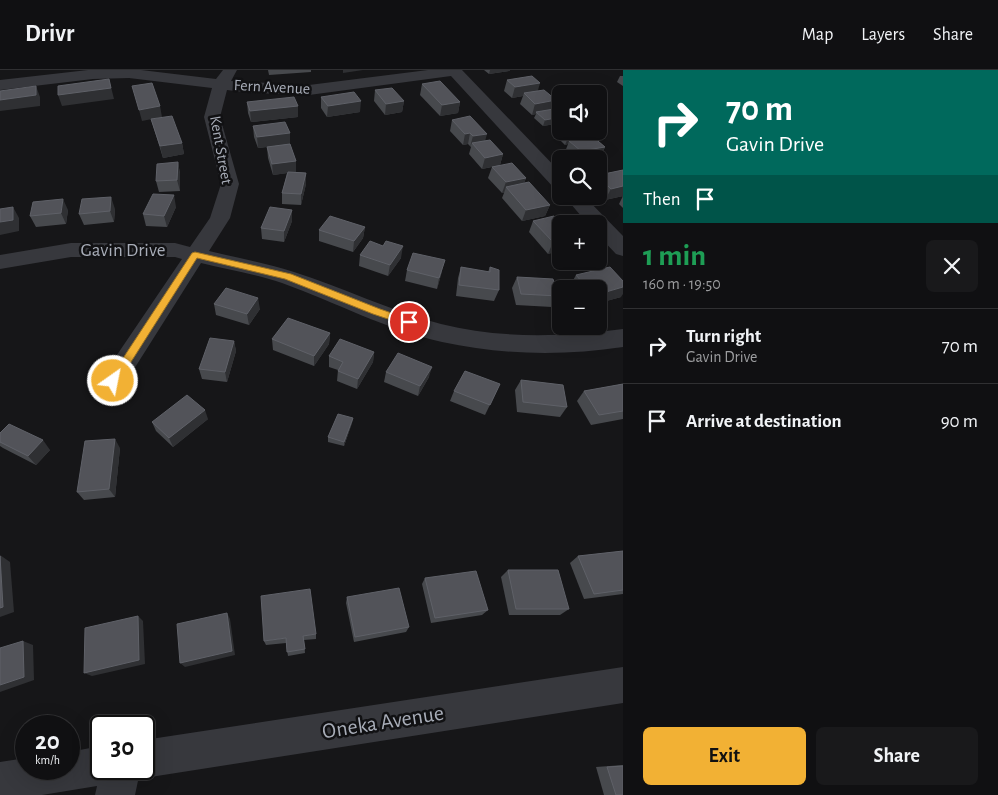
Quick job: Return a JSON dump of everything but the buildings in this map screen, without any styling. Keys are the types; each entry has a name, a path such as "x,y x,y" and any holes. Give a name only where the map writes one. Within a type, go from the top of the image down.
{"street":[{"name":"Fern Avenue","path":"0,85 93,74 129,73 225,77 251,88 309,90 454,70"},
{"path":"454,70 552,174"},
{"name":"Kent Street","path":"113,381 220,218 230,184 212,117 225,77"},
{"path":"581,205 623,249"},
{"name":"Gavin Drive","path":"0,262 71,250 174,250 287,276 376,312 450,334 491,342 580,344 623,338"},
{"name":"Oneka Avenue","path":"155,757 623,684"},
{"path":"0,782 90,768"},
{"path":"115,795 118,780"}],"route":[{"path":"113,381 195,255 287,276 376,312 409,322"}]}
